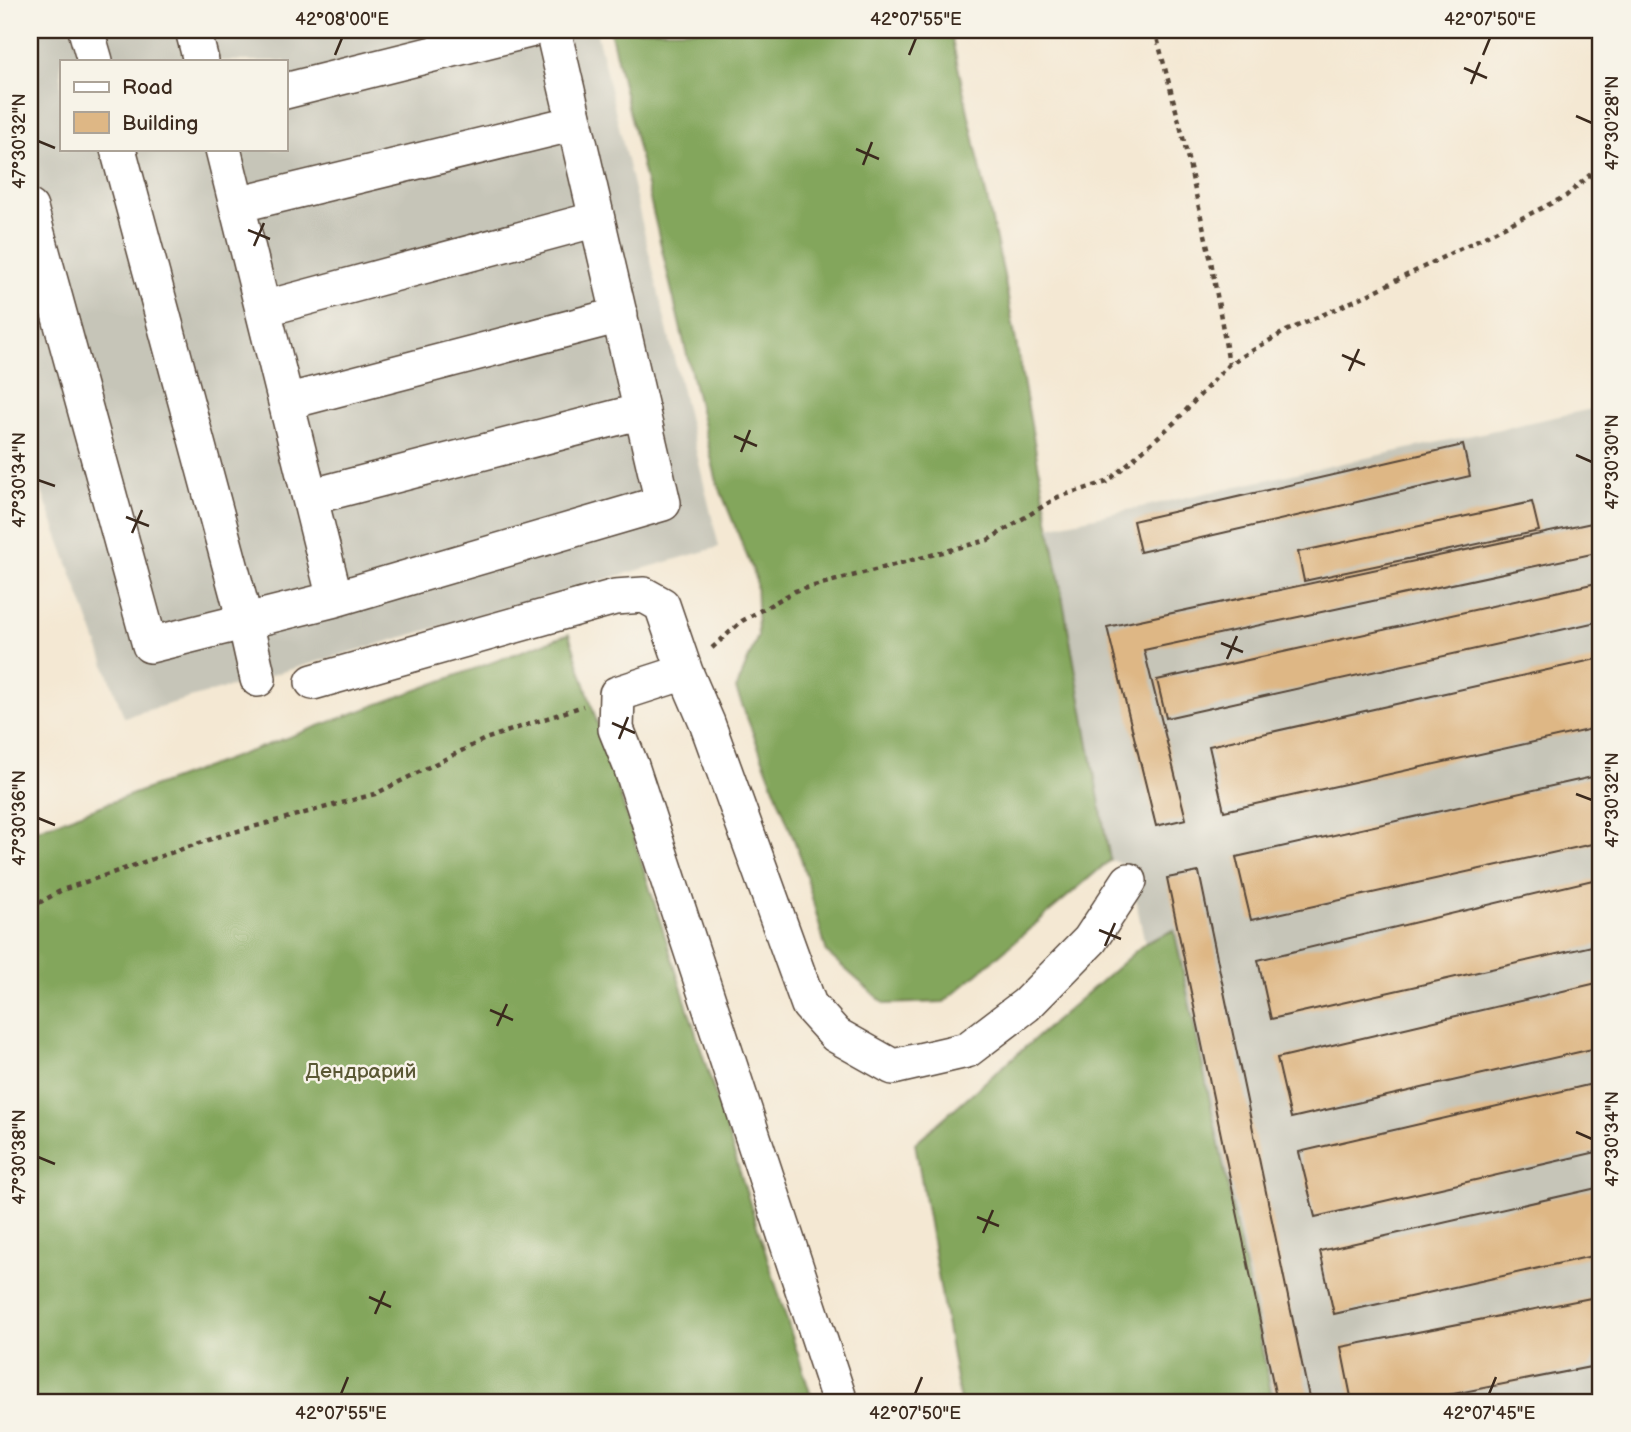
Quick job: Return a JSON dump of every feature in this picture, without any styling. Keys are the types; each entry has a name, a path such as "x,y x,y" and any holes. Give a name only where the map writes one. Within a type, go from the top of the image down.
{"street":[{"path":"86,30 95,60"},
{"path":"193,30 201,60"},
{"path":"287,90 529,30"},
{"path":"30,208 150,645 335,599 663,503 553,30"},
{"path":"237,205 575,123"},
{"path":"118,150 245,621 258,679"},
{"path":"223,150 335,599"},
{"path":"263,309 597,219"},
{"path":"286,402 620,315"},
{"path":"310,497 642,411"},
{"path":"313,682 615,597 644,595 662,605 809,1005 836,1035 893,1067 967,1050 1026,1005 1090,940 1129,881"},
{"path":"685,672 617,694 616,729 631,766 840,1402"}],"path":[{"path":"1155,30 1208,249 1229,364"},
{"path":"685,672 742,621 795,591 988,540 1058,497 1107,482 1175,422 1229,364 1286,331 1367,295 1566,196 1601,165"},
{"path":"30,908 62,890 223,835 375,793 485,738 617,694"}],"shaded area":[{"path":"30,30 596,30 719,547 124,717 30,459"},
{"path":"1601,407 1601,1402 1273,1402 1174,931 1145,943 1128,865 1110,860 1049,527"}],"green space":[{"path":"610,30 950,30 1004,276 1110,860 944,1002 885,1004 827,953 801,858 736,689 758,636 756,578 717,482"},
{"name":"Дендрарий","path":"569,634 813,1402 30,1402 30,832"},
{"path":"1174,930 1273,1402 960,1402 915,1143 1145,943"}],"building":[{"path":"1463,445 1470,476 1140,552 1133,521"},
{"path":"1532,502 1539,531 1304,581 1298,552"},
{"path":"1601,521 1601,552 1144,650 1186,819 1156,826 1107,627"},
{"path":"1601,582 1601,621 1166,718 1157,680"},
{"path":"1601,658 1601,727 1224,811 1209,746"},
{"path":"1601,775 1601,842 1251,920 1236,857"},
{"path":"1199,872 1310,1402 1277,1402 1167,878"},
{"path":"1601,878 1601,944 1271,1019 1258,960"},
{"path":"1601,982 1601,1047 1291,1118 1277,1058"},
{"path":"1601,1082 1601,1151 1315,1217 1299,1152"},
{"path":"1601,1187 1601,1254 1334,1314 1320,1251"},
{"path":"1601,1296 1601,1341 1590,1367 1413,1402 1352,1402 1341,1347"}]}
